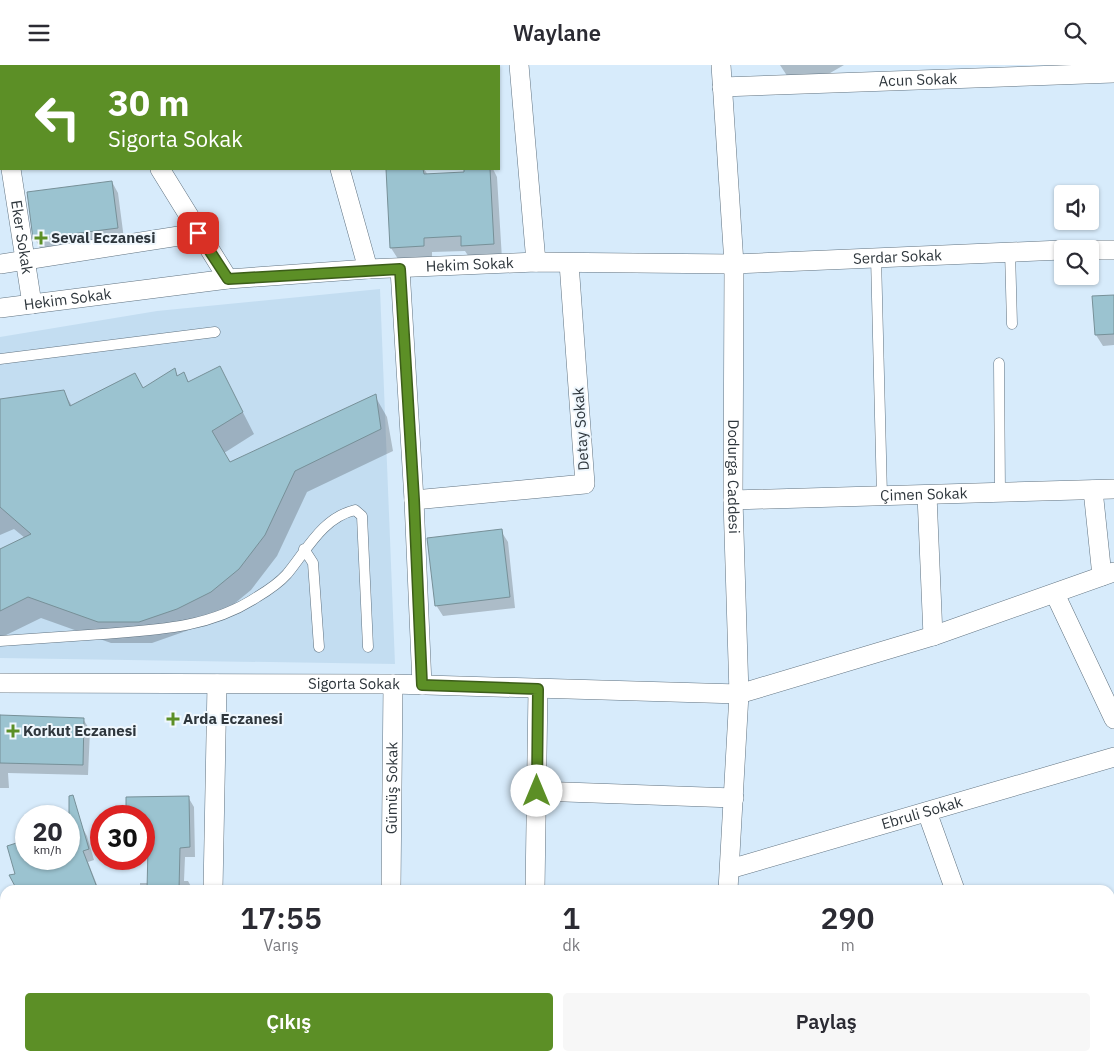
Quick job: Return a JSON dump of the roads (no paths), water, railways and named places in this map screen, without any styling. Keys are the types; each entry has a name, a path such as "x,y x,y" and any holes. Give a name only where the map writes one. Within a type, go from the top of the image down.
{"main road":[{"path":"108,1061 198,1061"}],"street":[{"path":"519,65 536,263"},
{"name":"Dodurga Caddesi","path":"721,65 734,264 733,500 739,694 728,885"},
{"name":"Acun Sokak","path":"722,87 986,71 1114,73"},
{"name":"Eker Sokak","path":"11,170 32,304"},
{"path":"161,170 228,279"},
{"path":"340,170 368,269"},
{"path":"0,264 198,233"},
{"path":"1099,250 1114,250"},
{"name":"Serdar Sokak","path":"734,264 1010,251 1054,251"},
{"name":"Hekim Sokak","path":"0,308 228,279 368,269 536,263 734,264"},
{"name":"Detay Sokak","path":"414,500 585,484 569,263"},
{"path":"400,269 414,500 422,685"},
{"name":"Çimen Sokak","path":"733,500 1114,489"},
{"path":"1094,490 1108,574"},
{"path":"927,495 933,636"},
{"name":"Sigorta Sokak","path":"0,683 393,684 739,694 933,636 1108,574"},
{"path":"1055,594 1114,719"},
{"path":"212,885 217,684"},
{"name":"Gümüş Sokak","path":"391,885 393,684"},
{"path":"535,885 538,689"},
{"name":"Ebruli Sokak","path":"730,869 1114,757"},
{"path":"537,791 734,798"},
{"path":"927,813 953,885"}],"lane":[{"path":"1010,251 1012,324"},
{"path":"876,257 882,496"},
{"path":"0,359 215,332"},
{"path":"999,363 1000,493"},
{"path":"0,641 159,630 200,623 239,608 272,587 286,574 304,549 342,513 355,510 362,516 368,647"},
{"path":"304,549 313,563 319,647"}],"place":[{"name":"Seval Eczanesi","path":"41,238"},
{"name":"Arda Eczanesi","path":"173,719"},
{"name":"Korkut Eczanesi","path":"13,731"}]}
